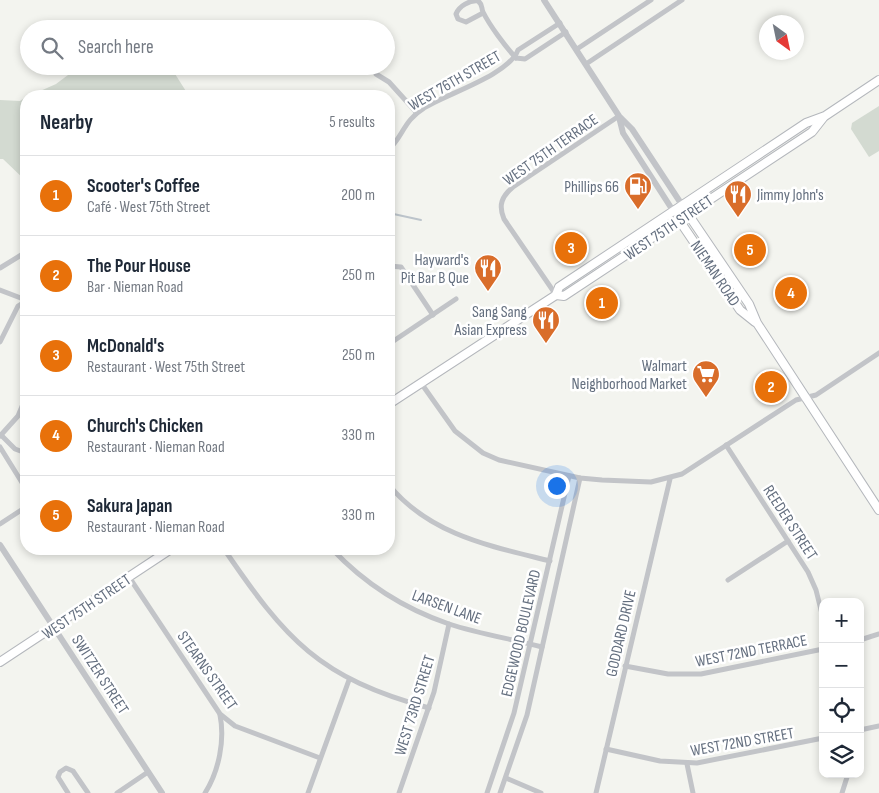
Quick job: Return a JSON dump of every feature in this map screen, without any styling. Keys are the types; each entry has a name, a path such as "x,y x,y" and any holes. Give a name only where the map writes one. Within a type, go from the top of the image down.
{"main road":[{"name":"WEST 75TH STREET","path":"395,400 556,295 559,287 806,123 825,116 879,80"},
{"name":"WEST 75TH STREET","path":"556,295 564,296 680,220 812,132 825,116"},
{"name":"NIEMAN ROAD","path":"688,214 749,304 757,323 879,510"},
{"name":"NIEMAN ROAD","path":"680,220 740,310 757,323"},
{"name":"WEST 75TH STREET","path":"0,662 162,555"}],"street":[{"path":"483,12 466,22 458,19 456,14 458,9 470,0 482,4 483,12 516,58"},
{"name":"NIEMAN ROAD","path":"544,0 619,116 632,129 688,214"},
{"path":"577,50 651,0"},
{"path":"586,64 682,0"},
{"name":"WEST 76TH STREET","path":"516,58 518,50 560,23"},
{"name":"WEST 76TH STREET","path":"395,141 416,113 483,80 516,58 524,59 566,32"},
{"path":"378,75 388,82 416,113"},
{"name":"NIEMAN ROAD","path":"619,116 623,133 680,220"},
{"name":"WEST 75TH TERRACE","path":"556,295 509,226 501,206 507,192 619,116"},
{"path":"0,268 20,256"},
{"path":"395,266 401,267 433,314"},
{"path":"0,290 20,298"},
{"path":"395,340 456,299"},
{"path":"0,342 3,330 20,304"},
{"path":"421,383 455,431 482,454 499,460 580,478 651,482 670,479 682,474 796,400 816,395 879,354"},
{"path":"20,411 0,436 20,451"},
{"name":"REEDER STREET","path":"726,445 808,572 819,602"},
{"path":"0,447 20,479"},
{"name":"EDGEWOOD BOULEVARD","path":"487,793 514,713 569,476"},
{"name":"EDGEWOOD BOULEVARD","path":"500,793 522,733 580,478"},
{"name":"GODDARD DRIVE","path":"596,793 670,479"},
{"path":"395,491 415,510 448,531 476,543 550,561"},
{"path":"0,524 20,511"},
{"path":"728,580 788,541"},
{"name":"SWITZER STREET","path":"0,545 162,793"},
{"path":"228,555 260,602 288,634 320,661 349,680 394,699 429,708"},
{"name":"LARSEN LANE","path":"338,555 361,576 407,606 449,624 542,647"},
{"name":"STEARNS STREET","path":"129,577 220,714 235,726 320,758"},
{"name":"WEST 73RD STREET","path":"399,793 429,708 449,624"},
{"path":"864,639 879,634"},
{"name":"WEST 72ND TERRACE","path":"625,666 668,674 701,674 819,650"},
{"path":"308,793 349,680"},
{"path":"205,793 215,773 224,734 220,714"},
{"path":"864,729 879,726"},
{"name":"WEST 72ND STREET","path":"606,749 660,761 687,764 733,757 819,739"},
{"path":"687,764 693,793"},
{"path":"68,793 58,777 60,772 66,768 73,771 88,793"},
{"path":"116,793 148,772"},
{"path":"506,778 542,793"},
{"path":"842,793 847,778"}],"shaded area":[{"path":"68,75 176,75 185,90 42,90 56,84"},
{"path":"0,100 20,101 20,175 3,159 0,159"},
{"path":"879,106 879,151 869,157 851,129 852,123"}],"waterway":[{"path":"395,214 421,220"}],"place":[{"name":"Phillips 66","path":"638,210"},
{"name":"Jimmy John's","path":"738,218"},
{"name":"McDonald's","path":"571,248"},
{"name":"Sakura Japan","path":"750,250"},
{"name":"Hayward's Pit Bar B Que","path":"488,292"},
{"name":"Church's Chicken","path":"791,293"},
{"name":"Scooter's Coffee","path":"602,303"},
{"name":"Sang Sang Asian Express","path":"546,344"},
{"name":"The Pour House","path":"771,387"},
{"name":"Walmart Neighborhood Market","path":"706,398"}]}
